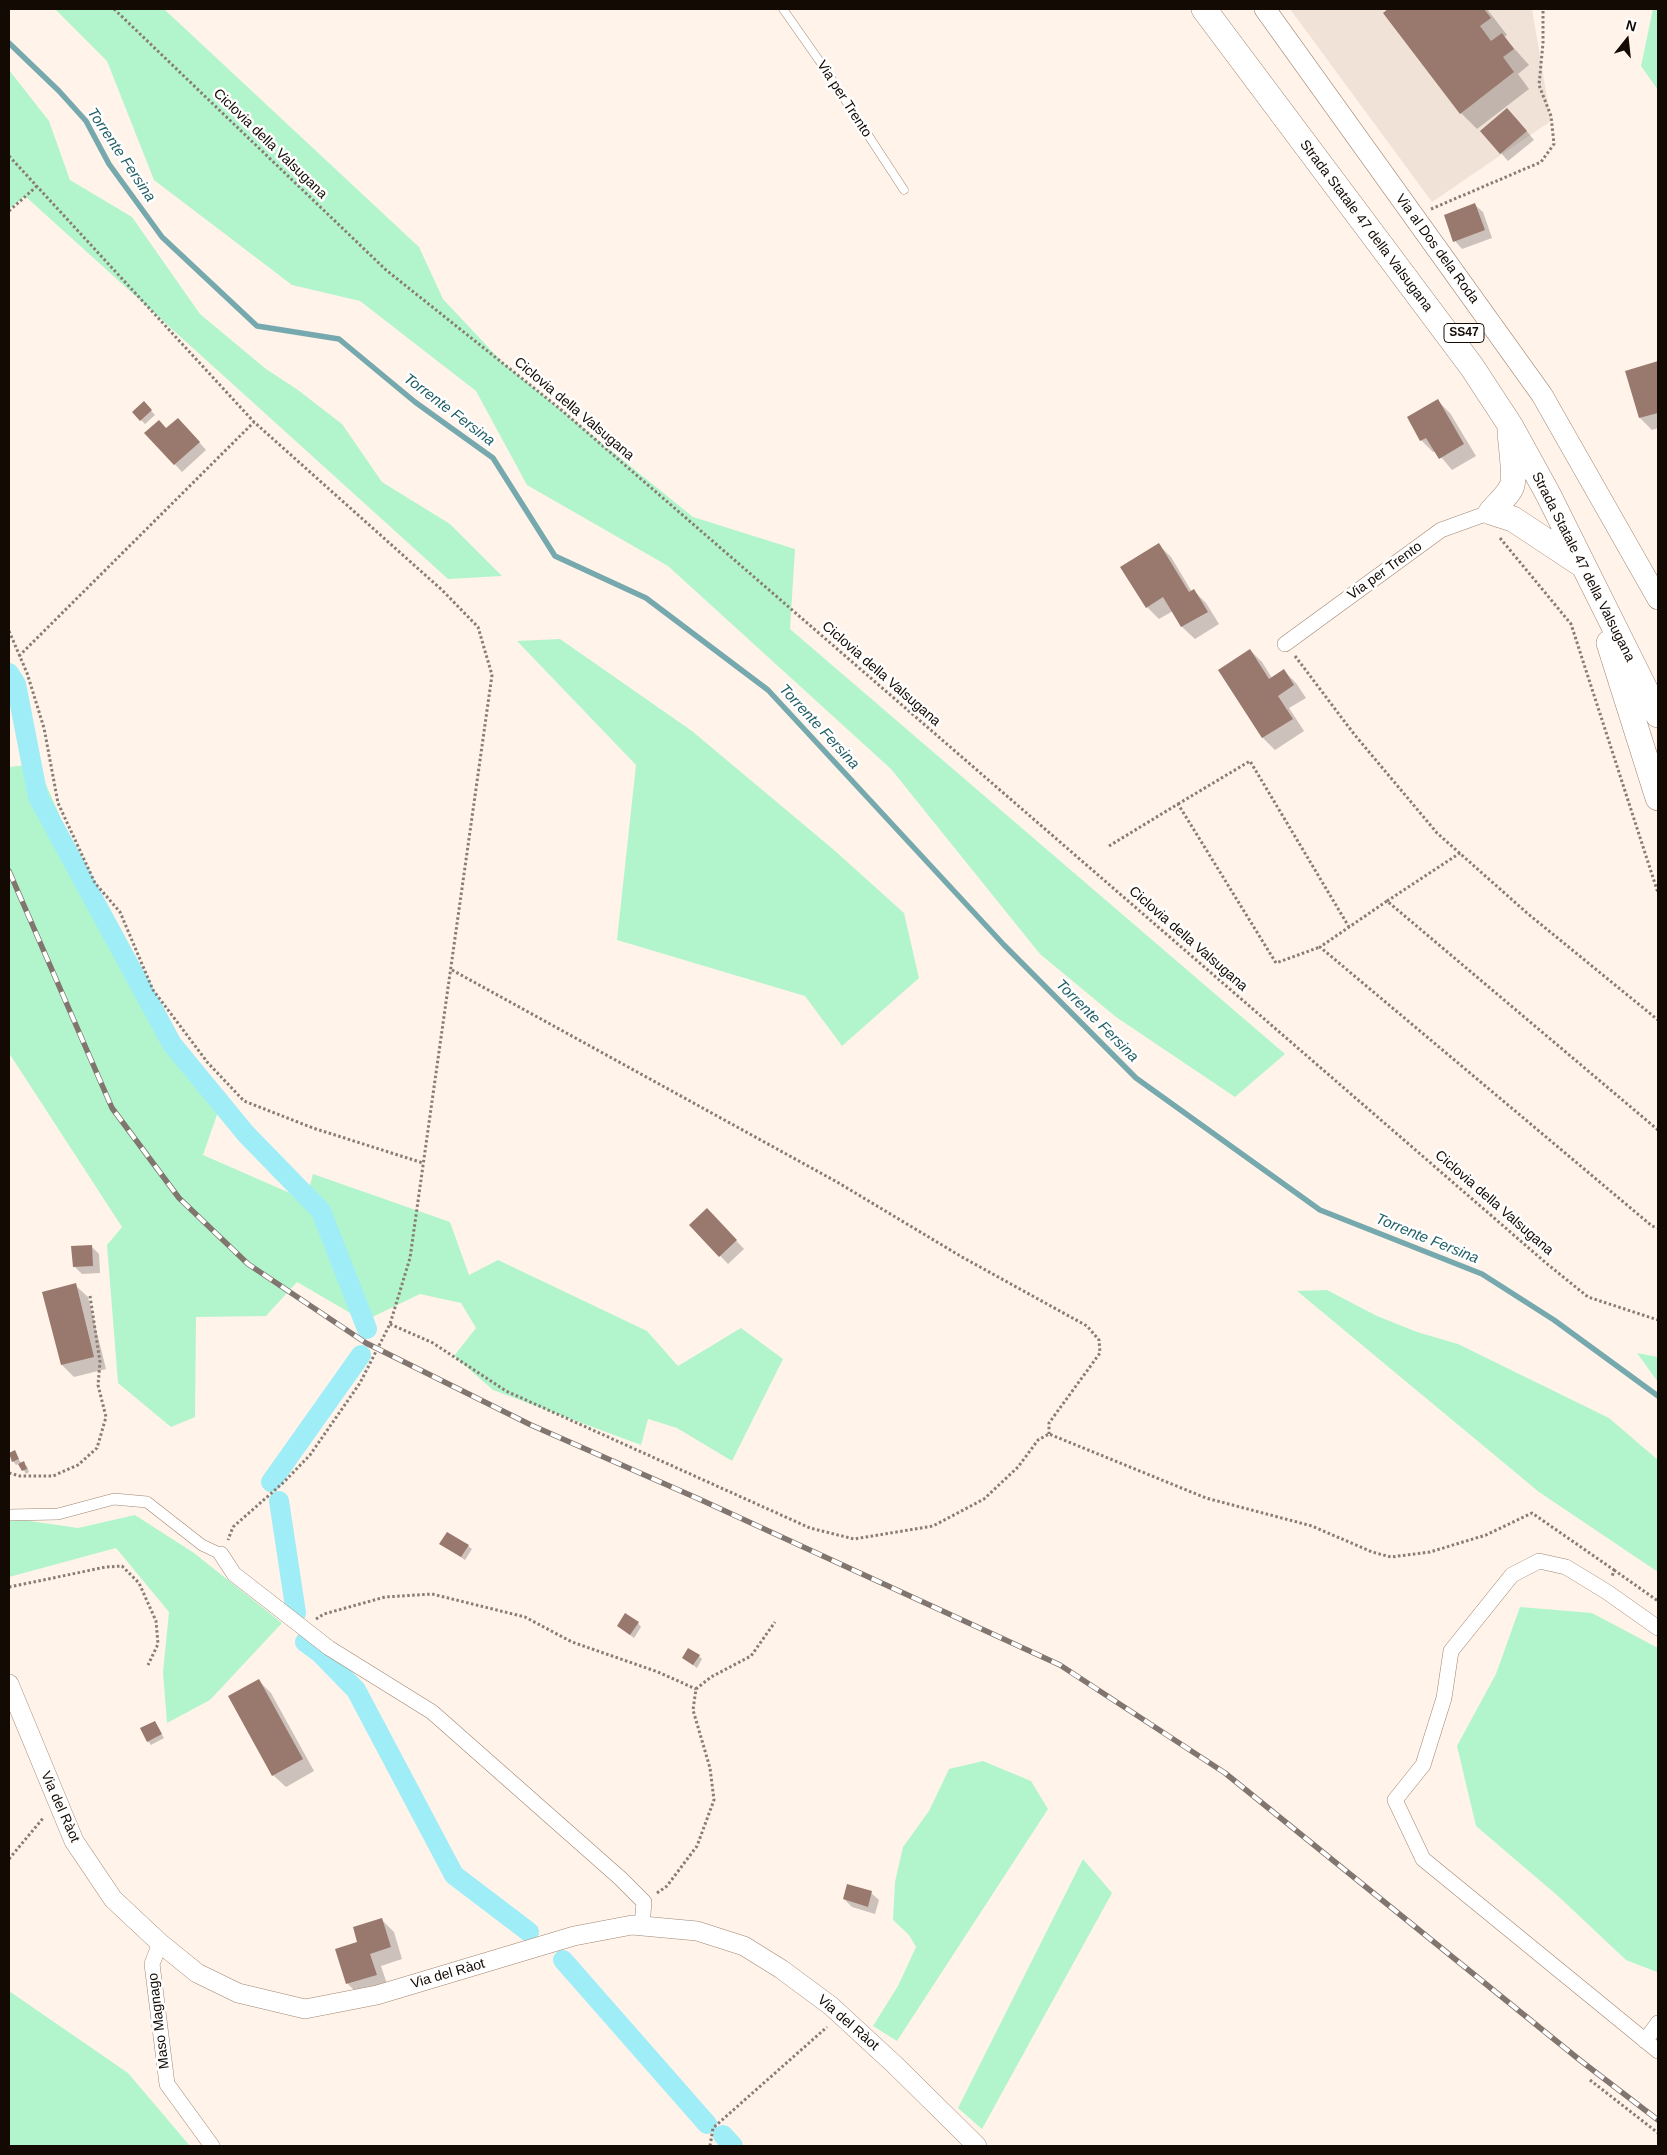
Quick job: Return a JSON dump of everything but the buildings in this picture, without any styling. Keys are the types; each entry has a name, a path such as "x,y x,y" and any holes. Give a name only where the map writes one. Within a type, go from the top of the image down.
{"highway":[{"name":"Strada Statale 47 della Valsugana","path":"1204,9 1472,367 1510,425 1658,715"},
{"name":"Strada Statale 47 della Valsugana","path":"1223,9 1495,375 1584,535 1658,685"},
{"path":"1510,425 1511,458 1514,471 1512,487 1491,512 1513,519 1585,569 1658,798"}],"main road":[{"name":"Via al Dos dela Roda","path":"1265,9 1542,395 1658,599"}],"street":[{"name":"Via per Trento","path":"1286,644 1441,530 1491,512"},
{"path":"9,1515 58,1514 114,1500 148,1502 202,1545 221,1554 234,1574 329,1648 432,1712 613,1871 644,1902 642,1926"},
{"path":"1658,1628 1607,1592 1566,1567 1539,1561 1512,1575 1451,1652 1444,1698 1423,1765 1395,1800 1423,1858 1658,2051"},
{"name":"Via del Ràot","path":"9,1684 74,1841 113,1899 160,1943 197,1974 238,1993 305,2009 377,1995 574,1936 632,1925 697,1931 744,1946 780,1969 841,2014 976,2146"},
{"name":"Maso Magnago","path":"160,1943 152,1964 166,2084 212,2146"},
{"path":"1645,2041 1658,2023"}],"lane":[{"name":"Via per Trento","path":"783,9 823,66 904,190"}],"path":[{"name":"Ciclovia della Valsugana","path":"114,9 386,270 558,408 1546,1263 1588,1297 1658,1320"},
{"path":"1414,216 1511,177 1541,162 1554,144 1552,116 1539,85 1543,43 1543,9"},
{"path":"9,156 254,422 442,590 478,627 492,675 410,1258 390,1324 360,1383 310,1455 284,1482 233,1527 221,1554"},
{"path":"9,211 37,186"},
{"path":"19,656 254,422"},
{"path":"1465,521 1494,531 1571,624 1658,893"},
{"path":"9,631 44,728 58,803 95,883 120,912 153,990 208,1063 244,1102 313,1128 423,1163"},
{"path":"1286,644 1354,734 1438,833 1527,912 1658,1020"},
{"path":"1109,846 1250,761 1349,927"},
{"path":"1178,804 1276,963 1320,947 1460,853"},
{"path":"1387,901 1658,1130"},
{"path":"1320,947 1652,1226 1658,1228"},
{"path":"452,970 837,1182 962,1258 1087,1326 1098,1340 1100,1354 1050,1424 1049,1434"},
{"path":"9,1473 20,1476 53,1476 78,1464 97,1448 106,1417 98,1385 100,1362 90,1296"},
{"path":"390,1324 433,1343 506,1391 810,1528 854,1539 933,1526 984,1499 1018,1467 1038,1440 1049,1434"},
{"path":"1049,1434 1206,1498 1312,1526 1372,1552 1390,1557 1430,1552 1486,1536 1532,1513 1658,1601"},
{"path":"9,1587 106,1567 122,1566 138,1583 156,1621 158,1644 148,1665"},
{"path":"1607,1592 1614,1570"},
{"path":"303,1628 324,1614 385,1597 432,1594 526,1617 572,1642 658,1672 696,1689"},
{"path":"644,1902 667,1886 697,1846 714,1800 710,1768 693,1710 696,1689 711,1677 751,1656 775,1622"},
{"path":"9,1859 57,1801"},
{"path":"710,2146 713,2128 841,2014"},
{"path":"1590,2080 1658,2133"}],"shaded area":[{"path":"1290,9 1532,9 1551,121 1432,202"}],"green space":[{"path":"55,9 164,9 419,247 443,299 503,363 693,517 795,549 790,629 1285,1054 1235,1097 1116,1017 1040,954 891,769 668,566 527,485 476,391 360,301 292,285 154,180 107,61"},
{"path":"1653,9 1658,9 1658,90 1641,66"},
{"path":"9,70 49,121 70,180 132,217 200,314 266,369 298,390 342,424 382,482 450,524 502,576 448,579 25,196 9,209"},
{"path":"560,639 692,731 834,850 904,913 919,978 842,1046 805,996 617,940 636,765 517,641"},
{"path":"37,764 105,919 160,1036 219,1109 203,1155 306,1200 313,1174 450,1222 469,1275 498,1260 647,1331 678,1366 741,1328 783,1359 732,1461 677,1428 648,1419 641,1445 493,1390 454,1356 476,1328 461,1303 420,1294 364,1321 297,1282 266,1316 196,1317 195,1417 171,1427 118,1383 107,1245 122,1227 9,1053 9,767"},
{"path":"1327,1290 1377,1316 1417,1332 1458,1344 1609,1418 1658,1460 1658,1572 1539,1492 1297,1291"},
{"path":"1637,1353 1658,1357 1658,1382"},
{"path":"135,1515 194,1553 282,1623 210,1700 167,1723 163,1672 169,1612 116,1548 9,1577 9,1518 78,1528"},
{"path":"1520,1607 1592,1613 1658,1648 1657,1972 1626,1960 1558,1896 1476,1826 1457,1746 1496,1674"},
{"path":"983,1761 1031,1781 1048,1809 897,2041 873,2026 898,1986 916,1947 909,1935 893,1920 895,1882 903,1847 929,1811 949,1769"},
{"path":"1083,1859 1112,1893 982,2129 958,2108"},
{"path":"9,1991 128,2073 190,2146 9,2146"}],"waterway":[{"name":"Torrente Fersina","path":"9,43 59,91 86,121 109,164 162,237 257,326 339,339 415,402 493,458 555,556 646,598 768,690 1004,945 1136,1078 1320,1210 1482,1274 1554,1320 1658,1396"},
{"path":"9,673 16,684 38,797 172,1044 246,1134 321,1211 367,1329"},
{"path":"271,1482 361,1355"},
{"path":"279,1501 296,1613"},
{"path":"305,1642 319,1652 356,1690 454,1875 529,1932"},
{"path":"563,1960 707,2124"},
{"path":"723,2135 733,2146"}],"railway":[{"path":"9,871 112,1108 179,1198 248,1264 366,1343 531,1425 699,1499 1060,1665 1225,1773 1581,2061 1658,2120"}]}
